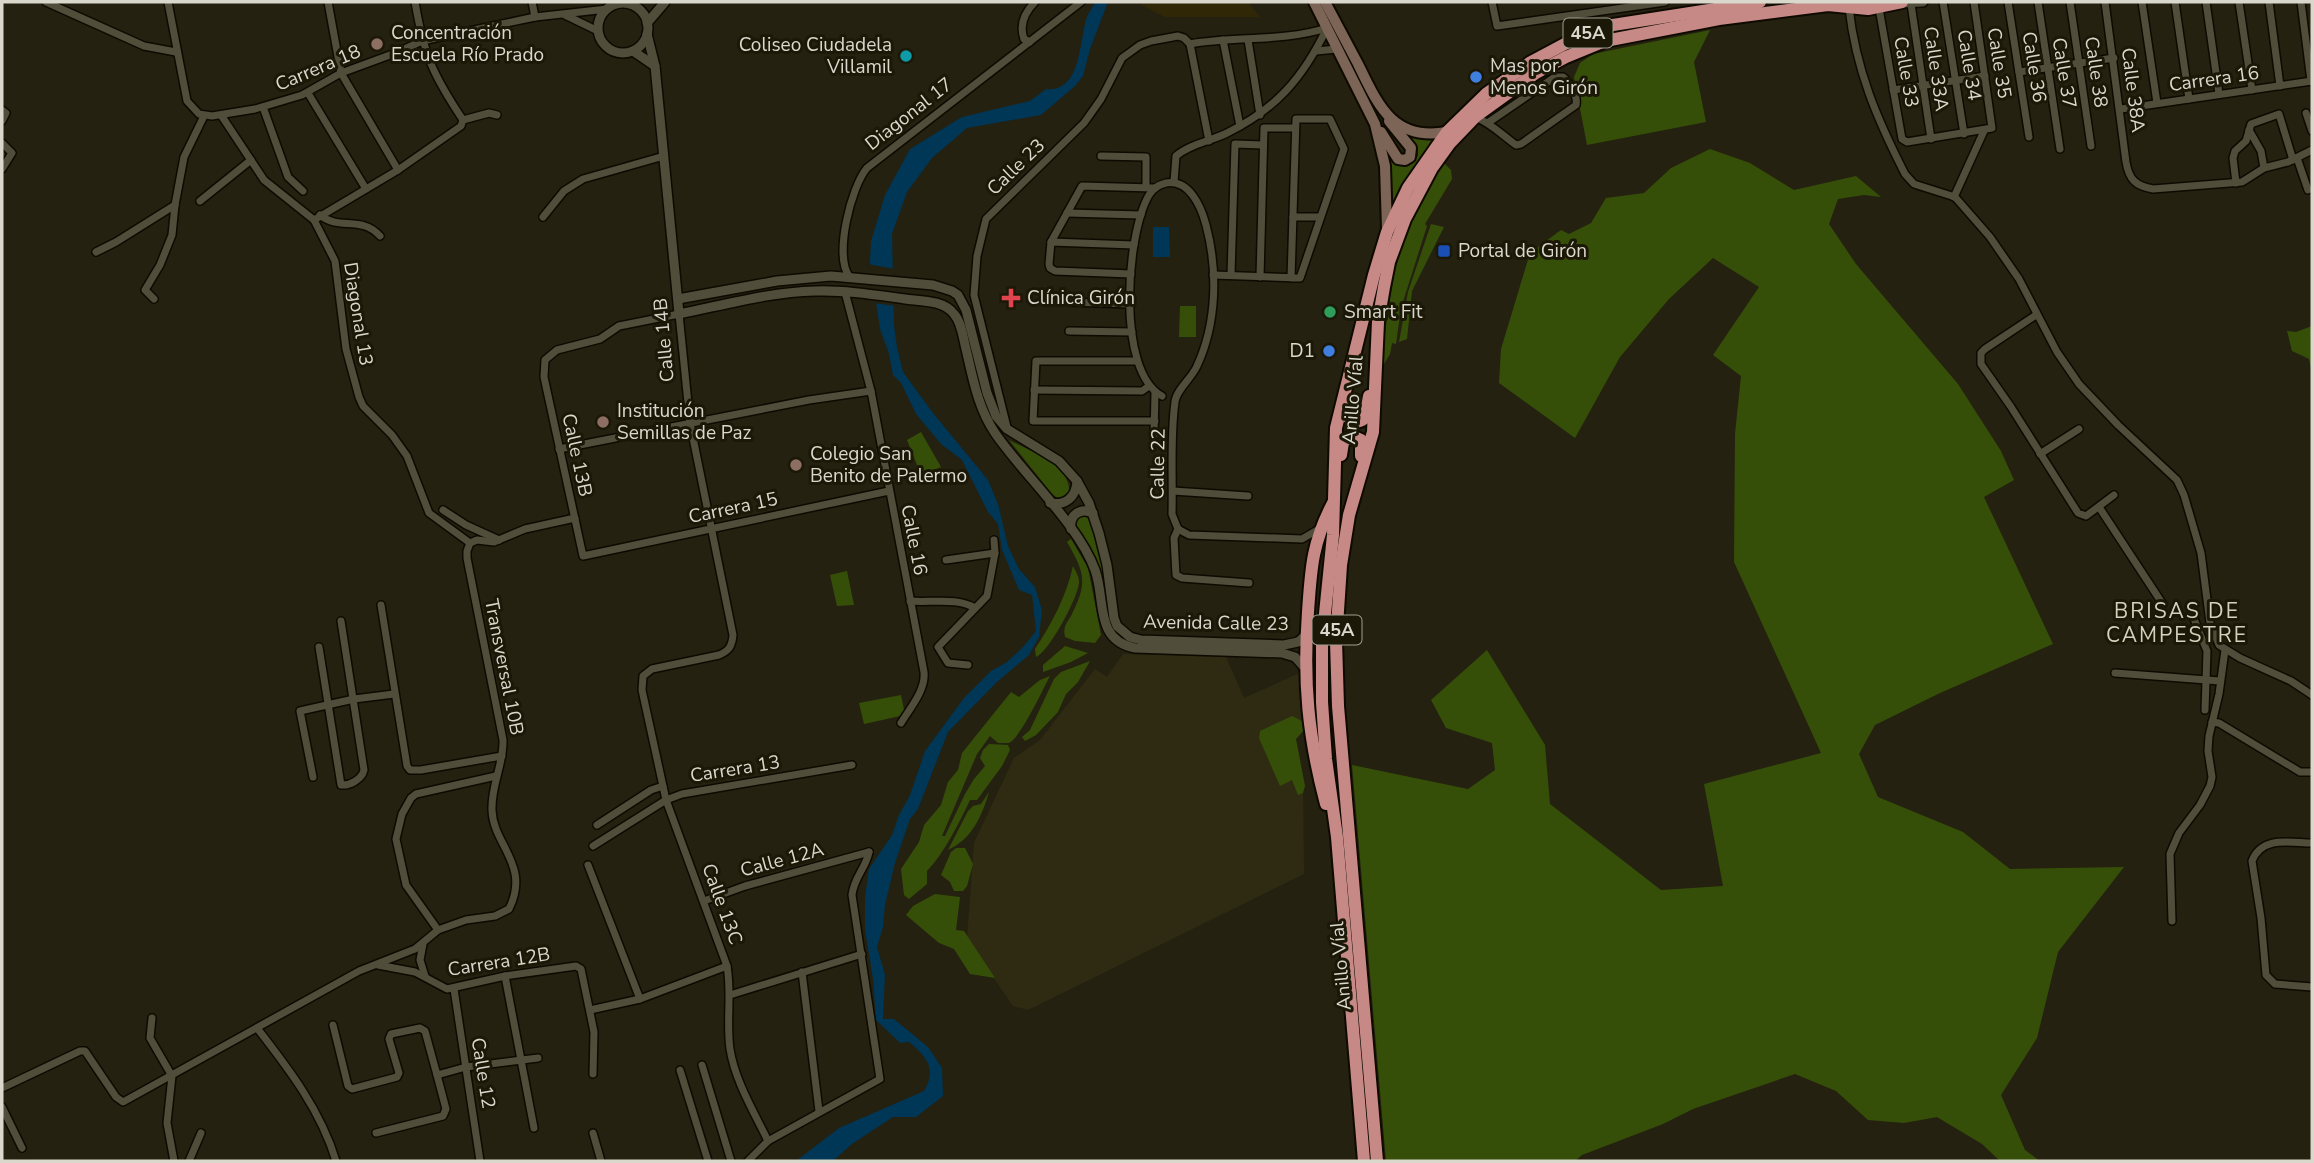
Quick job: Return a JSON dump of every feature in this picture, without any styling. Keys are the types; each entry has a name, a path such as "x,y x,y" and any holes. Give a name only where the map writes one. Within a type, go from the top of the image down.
{"highway":[{"name":"Anillo Víal","path":"1364,1161 1337,837 1326,759 1322,643 1335,493 1336,428 1387,232 1408,188 1447,132 1486,94 1531,62 1576,38 1629,22 1760,2"},
{"name":"Anillo Víal","path":"1377,1161 1336,672 1340,574 1349,514 1373,432 1376,359 1384,287 1389,262 1405,219 1440,156 1459,132 1475,117 1536,73 1566,57 1605,41 1719,19 1828,5 1896,4"},
{"path":"1354,355 1347,411 1348,417 1354,422 1364,418 1376,359"},
{"path":"1337,837 1317,770 1306,701 1305,668 1312,557 1320,527 1335,493 1343,442 1347,437 1355,436 1363,444 1357,491"}],"main road":[{"path":"1314,2 1325,8 1382,109 1411,148 1410,157 1405,160 1398,159 1375,124 1327,28 1325,8"},
{"path":"1382,109 1398,124 1413,132 1423,135 1447,132"},
{"path":"1375,124 1385,166 1387,232"}],"street":[{"path":"46,2 144,46 176,52"},
{"path":"154,299 145,290 160,265 172,235 174,205 184,157 204,116 194,110 187,101 167,2"},
{"path":"328,2 341,73 398,170"},
{"path":"415,2 428,61 463,120"},
{"path":"532,2 535,17"},
{"path":"647,23 665,2"},
{"path":"1035,2 1027,12 1022,26 1024,39 1030,42 1081,2"},
{"path":"1492,2 1497,26 1625,4 1665,2"},
{"path":"1896,4 1923,2"},
{"name":"Calle 34","path":"1943,2 1964,134"},
{"name":"Calle 35","path":"1974,2 1985,76 1988,130"},
{"name":"Calle 36","path":"2008,2 2029,137"},
{"name":"Calle 37","path":"2038,2 2060,149"},
{"name":"Calle 38","path":"2070,2 2091,146"},
{"name":"Calle 38A","path":"2105,2 2126,162 2133,181 2141,187 2153,189 2236,183"},
{"path":"2142,2 2157,103"},
{"path":"2175,2 2189,99"},
{"path":"2206,2 2220,94"},
{"path":"2239,2 2252,89"},
{"path":"2269,2 2280,86"},
{"path":"2301,2 2312,81"},
{"path":"620,3 636,4 647,23 647,34 642,44 633,51 622,53 611,50 602,42 598,31 606,6 620,3"},
{"path":"1625,4 1629,22"},
{"name":"Calle 33A","path":"1896,4 1923,85 1931,139"},
{"name":"Calle 33","path":"1896,4 1893,90 1904,142 1931,139"},
{"name":"Carrera 18","path":"204,116 263,107 308,93 341,73 422,40 606,6"},
{"path":"1858,6 1857,57 1865,87 1905,174 1914,184 1954,197 2004,255 2057,352 2079,384 2181,487 2202,553 2210,623 2219,645 2291,681 2312,695"},
{"name":"Carrera 18","path":"564,15 598,31"},
{"path":"1174,183 1176,156 1261,115 1297,80 1327,28"},
{"name":"Calle 23","path":"1007,429 974,295 977,256 986,219 1084,123 1101,99 1116,67 1129,52 1140,45 1165,38 1184,38 1190,44 1276,38 1327,28"},
{"name":"Calle 14B","path":"643,676 659,666 719,655 730,648 733,635 690,423 655,66 647,34"},
{"path":"1223,40 1240,125"},
{"path":"1248,40 1261,115"},
{"name":"Diagonal 17","path":"854,276 844,267 842,257 853,194 860,176 874,161 1030,42"},
{"path":"1190,44 1209,141"},
{"path":"1316,51 1337,49"},
{"path":"633,51 655,66"},
{"path":"2019,72 2114,58"},
{"path":"1893,90 1985,76"},
{"path":"1475,117 1489,122 1494,129 1517,145 1576,105 1577,101 1569,82 1563,77 1555,77 1489,122"},
{"name":"Carrera 16","path":"2121,109 2312,81"},
{"path":"308,93 366,189"},
{"path":"263,107 288,177 303,191"},
{"path":"2,110 6,113 2,121"},
{"path":"317,218 398,170 461,125 463,120 489,113 497,115"},
{"path":"2306,113 2312,131"},
{"path":"2308,190 2295,159 2279,114 2251,124 2246,141 2235,151 2233,158 2236,183 2264,168 2295,159 2312,150"},
{"path":"221,115 269,185 317,218 330,222 367,225 380,236"},
{"path":"1131,274 1053,270 1049,264 1051,242 1082,186 1150,188 1174,183 1187,189 1202,214 1209,237 1213,275 1231,275 1260,277 1291,278 1300,278 1345,149 1330,119 1296,119 1291,278"},
{"path":"1205,123 1219,136"},
{"path":"1260,277 1264,128 1296,128"},
{"path":"1954,197 1988,130"},
{"path":"1931,139 1988,130"},
{"path":"2249,130 2261,151 2264,168"},
{"path":"2,143 12,153 2,169"},
{"path":"1231,275 1235,144 1263,145"},
{"path":"543,217 564,191 583,179 664,156"},
{"path":"1101,156 1146,157 1150,188 1134,245 1130,304 1138,361 1155,391 1154,437"},
{"path":"200,201 251,160"},
{"path":"96,252 174,205"},
{"path":"1067,213 1141,215"},
{"path":"1293,217 1320,217"},
{"name":"Diagonal 13","path":"317,218 335,261 346,349 363,406 392,435 407,456 429,513 470,543"},
{"path":"1051,242 1134,245"},
{"name":"Calle 22","path":"1213,275 1212,312 1205,346 1191,378 1175,398 1172,514 1178,529 1174,538 1176,575 1182,578 1248,583"},
{"path":"678,299 797,278 854,276"},
{"name":"Avenida Calle 23","path":"854,276 933,285 952,291 962,301 996,416 1007,429 1059,461 1077,481 1093,513 1107,565 1114,618 1117,626 1130,637 1141,640 1284,645 1298,642 1307,634"},
{"path":"680,314 784,293 845,292"},
{"name":"Avenida Calle 23","path":"845,292 929,302 948,307 957,318 977,397 986,420 1071,530 1094,568 1105,624 1109,633 1119,643 1135,648 1282,653 1295,657 1305,668"},
{"name":"Calle 16","path":"845,292 871,391 924,672 925,681 922,688 901,723"},
{"path":"1070,302 1130,304"},
{"name":"Calle 13B","path":"583,556 544,377 545,360 557,350 600,339 619,326 680,314"},
{"path":"2035,314 1985,349 1980,359 1981,364 2078,513 2086,516 2114,495"},
{"path":"1069,331 1132,332"},
{"path":"1138,361 1035,361 1033,421 1155,421"},
{"path":"1034,390 1155,391"},
{"path":"559,449 835,395 871,391"},
{"path":"2040,454 2079,429"},
{"path":"1050,503 1059,504 1071,498 1077,481"},
{"name":"Carrera 15","path":"583,556 889,491"},
{"path":"1173,491 1248,496"},
{"path":"2099,506 2162,603"},
{"path":"443,510 466,525 500,540"},
{"path":"1071,530 1071,519 1076,513 1087,510 1093,513"},
{"path":"470,543 477,540 500,540 525,529 575,518"},
{"path":"1178,529 1189,535 1302,539 1320,527"},
{"path":"1302,539 1313,552 1312,557"},
{"path":"968,665 948,663 938,647 987,596 995,553 994,540"},
{"name":"Transversal 10B","path":"438,930 466,920 502,914 512,903 515,878 512,859 497,831 492,811 503,740 467,558 470,543"},
{"path":"946,559 995,553"},
{"path":"910,601 958,601 975,608"},
{"path":"381,605 405,762 410,770 502,756"},
{"path":"2192,614 2207,651 2205,710"},
{"path":"319,647 341,785 347,786 361,776 363,770 341,621"},
{"path":"2172,921 2170,854 2179,833 2200,805 2210,786 2212,777 2208,751 2225,650"},
{"path":"2115,673 2220,681"},
{"name":"Calle 13C","path":"643,676 642,690 666,800 727,966 732,1060 768,1141"},
{"path":"313,778 300,711 354,699 394,694"},
{"path":"2212,722 2219,723 2300,772 2312,772"},
{"name":"Carrera 13","path":"593,846 666,800 695,790 761,782 852,765"},
{"path":"2,1088 85,1051 90,1054 116,1097 123,1102 344,979 423,944 438,930 406,885 396,839 402,814 416,794 496,776"},
{"path":"597,825 651,790 663,786"},
{"path":"2312,843 2270,843 2259,850 2252,861 2266,975 2275,984 2312,987"},
{"name":"Calle 12A","path":"704,901 730,891 869,852 867,862 855,879 852,895 862,954"},
{"path":"588,865 640,999"},
{"path":"423,944 420,960 426,976"},
{"path":"730,995 862,954 880,1079 768,1141 748,1161"},
{"name":"Carrera 12B","path":"374,965 404,969 426,976 438,986 454,989 472,982 576,966 580,968 590,1010"},
{"path":"593,1074 594,1040 590,1010 640,999 727,966"},
{"path":"802,972 819,1111"},
{"path":"505,976 534,1128"},
{"name":"Calle 12","path":"454,989 479,1161"},
{"path":"152,1018 150,1038 172,1076 167,1123 174,1161"},
{"path":"332,1025 348,1086 352,1090 397,1077 389,1039 391,1034 420,1028 425,1031 446,1110 443,1116 376,1133"},
{"path":"257,1028 302,1089 324,1130 336,1161"},
{"path":"437,1075 466,1067 538,1058"},
{"path":"702,1065 731,1161"},
{"path":"680,1070 708,1161"},
{"path":"2,1107 22,1148"},
{"path":"188,1161 201,1133"},
{"path":"593,1133 601,1161"}],"shaded area":[{"path":"1123,654 1226,657 1244,698 1302,672 1301,695 1305,720 1292,735 1303,786 1304,874 1028,1010 1013,1006 967,939 974,843 1014,758 1040,740 1095,669 1107,677"}],"green space":[{"path":"1710,30 1694,62 1706,122 1587,145 1574,77 1580,63 1593,54"},
{"path":"1400,129 1417,139 1434,138 1393,206 1389,162 1382,138 1393,161 1399,166 1409,164 1418,156 1418,148"},
{"path":"1710,149 1750,163 1794,190 1856,176 1881,197 1864,195 1838,199 1829,224 1856,264 1958,384 2001,451 2014,480 1984,497 2053,644 1940,693 1875,725 1859,754 1878,797 1963,832 2010,869 2124,867 2058,952 2037,1038 2001,1095 2025,1150 2040,1161 2000,1161 1982,1144 1937,1117 1904,1123 1868,1120 1836,1091 1795,1074 1693,1109 1663,1124 1582,1155 1575,1161 1386,1161 1352,765 1468,789 1495,770 1492,743 1446,728 1431,700 1487,650 1545,745 1550,804 1661,890 1723,886 1704,784 1821,753 1734,562 1735,434 1741,376 1713,355 1759,287 1713,258 1669,299 1620,357 1575,438 1499,383 1501,349 1530,253 1561,230 1569,234 1591,223 1606,198 1644,193 1671,168"},
{"path":"1444,163 1451,170 1452,179 1425,224 1427,226 1401,308 1396,344 1392,343 1390,354 1381,369 1389,303 1403,240 1419,202"},
{"path":"1431,224 1444,227 1412,291 1407,339 1399,342 1408,292"},
{"path":"1180,306 1196,306 1196,337 1179,337"},
{"path":"2312,326 2312,373 2309,359 2292,351 2287,331 2296,332"},
{"path":"921,432 941,467 921,475 907,440"},
{"path":"1009,440 1057,467 1064,474 1069,493 1059,499 1052,494"},
{"path":"1079,515 1089,515 1103,563 1106,589 1094,558 1075,527"},
{"path":"1071,539 1088,568 1101,635 1095,643 1065,637 1065,626 1082,586 1081,570 1067,542"},
{"path":"1073,566 1079,582 1074,599 1055,635 1036,657 1035,649 1058,609"},
{"path":"847,571 854,605 837,606 830,575"},
{"path":"1065,646 1088,653 1043,672 1043,665"},
{"path":"1090,661 1078,682 1066,694 1058,712 1036,735 1025,741 1022,737 1030,730 1054,679 1061,672"},
{"path":"1050,676 1014,739 1009,743 998,743 990,736 977,754 942,836 945,836 974,779 985,766 980,758 983,750 989,744 1008,745 1010,750 1002,766 977,800 970,800 946,846 927,871 927,884 909,899 904,895 901,869 919,842 924,825 941,805 948,782 958,770 962,753 1011,692 1019,697 1040,680"},
{"path":"901,695 905,715 864,724 859,703"},
{"path":"1292,716 1304,722 1306,728 1296,739 1305,786 1303,793 1298,795 1292,780 1280,786 1259,738 1260,731"},
{"path":"989,792 975,826 964,840 948,850 968,811 981,804"},
{"path":"956,848 965,848 973,864 963,891 954,891 950,882 941,875 951,852"},
{"path":"935,894 960,897 956,930 964,931 995,978 970,974 954,949 939,943 906,915 913,906"}],"sand":[{"path":"1144,2 1248,2 1260,17 1165,17 1141,5"}],"water":[{"path":"1096,2 1108,2 1083,76 1075,86 1041,115 967,128 932,158 907,192 892,234 894,325 903,372 988,480 998,504 1008,546 1019,569 1035,587 1042,610 1039,637 1029,655 997,682 948,732 918,809 910,819 895,863 885,905 883,927 877,947 885,975 883,1019 894,1019 928,1047 942,1068 943,1096 916,1117 893,1117 852,1144 833,1161 796,1161 839,1128 924,1091 928,1083 930,1070 921,1053 909,1042 900,1043 876,1020 865,929 865,897 869,869 892,835 910,795 925,751 964,698 991,671 1007,662 1036,631 1032,595 1019,590 1002,550 998,524 988,512 962,460 941,444 916,414 901,383 893,375 880,329 870,263 871,241 885,195 910,149 962,117 1030,101 1046,89 1058,88 1066,83 1073,74 1087,17"},
{"path":"1153,227 1169,227 1170,257 1153,257"}],"pier":[{"path":"867,264 895,269 897,306 873,303"}],"place":[{"name":"Concentración Escuela Río Prado","path":"377,44"},
{"name":"Coliseo Ciudadela Villamil","path":"906,56"},
{"name":"Mas por Menos Girón","path":"1476,77"},
{"name":"Portal de Girón","path":"1444,251"},
{"name":"Clínica Girón","path":"1011,298"},
{"name":"Smart Fit","path":"1330,312"},
{"name":"D1","path":"1329,351"},
{"name":"Institución Semillas de Paz","path":"603,422"},
{"name":"Colegio San Benito de Palermo","path":"796,465"}],"district":[{"name":"BRISAS DE CAMPESTRE","path":"2177,623"}]}
